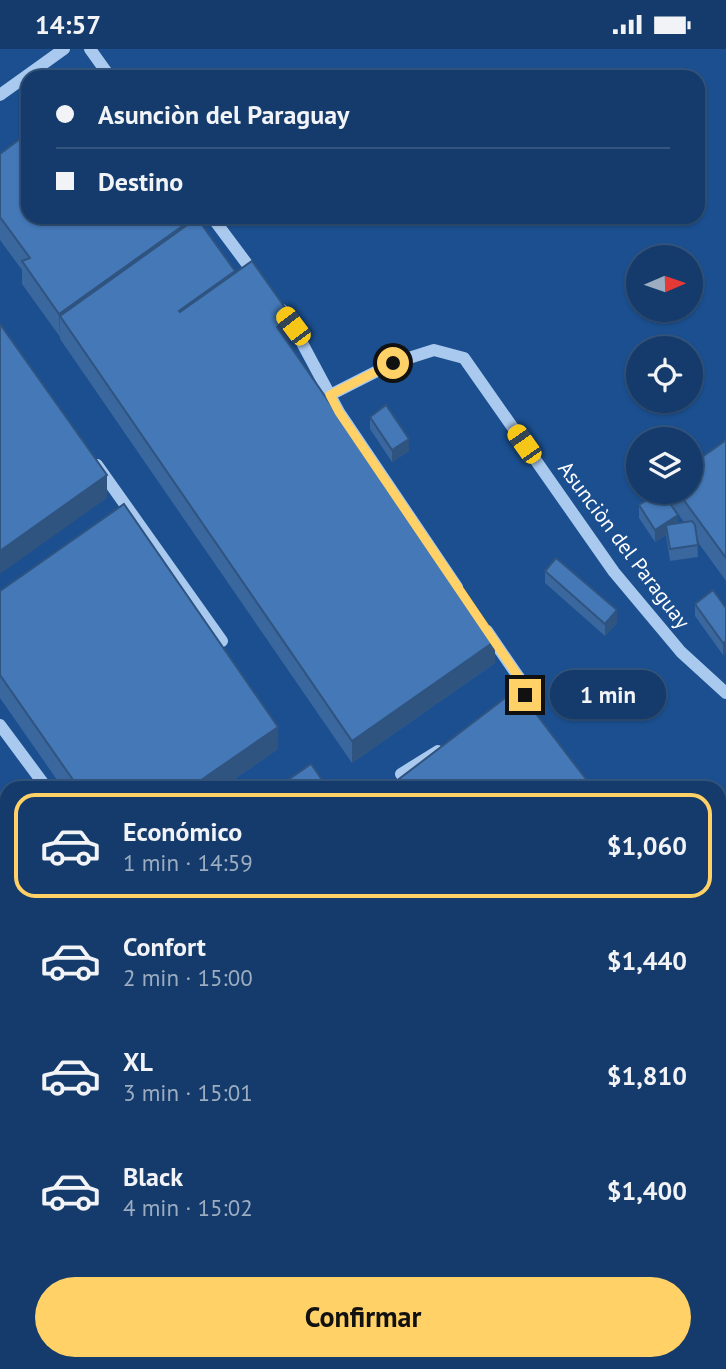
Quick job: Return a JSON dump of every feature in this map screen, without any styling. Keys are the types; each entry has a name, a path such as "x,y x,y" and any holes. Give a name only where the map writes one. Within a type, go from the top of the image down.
{"street":[{"path":"35,70 64,49"},
{"path":"90,49 105,70"},
{"path":"0,95 21,80"},
{"path":"217,224 293,326 339,412 462,594"},
{"name":"Asunciòn del Paraguay","path":"330,395 393,363 434,350 464,358 614,572 681,652 726,693"},
{"path":"87,451 222,641"},
{"path":"477,617 524,685 525,695 502,709"},
{"path":"0,725 42,781"},
{"path":"401,774 446,745"}],"building":[{"path":"21,138 21,224 185,224 59,314 22,261 30,258 0,217 0,154"},
{"path":"189,224 201,224 235,271 180,312 252,261 291,316 277,327 495,641 352,741 60,316"},
{"path":"0,324 107,475 0,551"},
{"path":"386,405 409,439 392,450 370,417"},
{"path":"726,440 726,558 687,504 703,504 703,456"},
{"path":"124,504 278,727 200,781 74,781 0,675 0,591"},
{"path":"670,504 678,515 655,530 639,505"},
{"path":"692,521 698,545 670,549 666,525"},
{"path":"556,558 617,610 605,624 545,571"},
{"path":"713,590 726,608 726,641 723,643 695,604"},
{"path":"517,689 587,781 401,781 399,779"},
{"path":"311,764 323,781 287,781"}],"route":[{"path":"393,363 330,395 524,685 525,695"}]}
